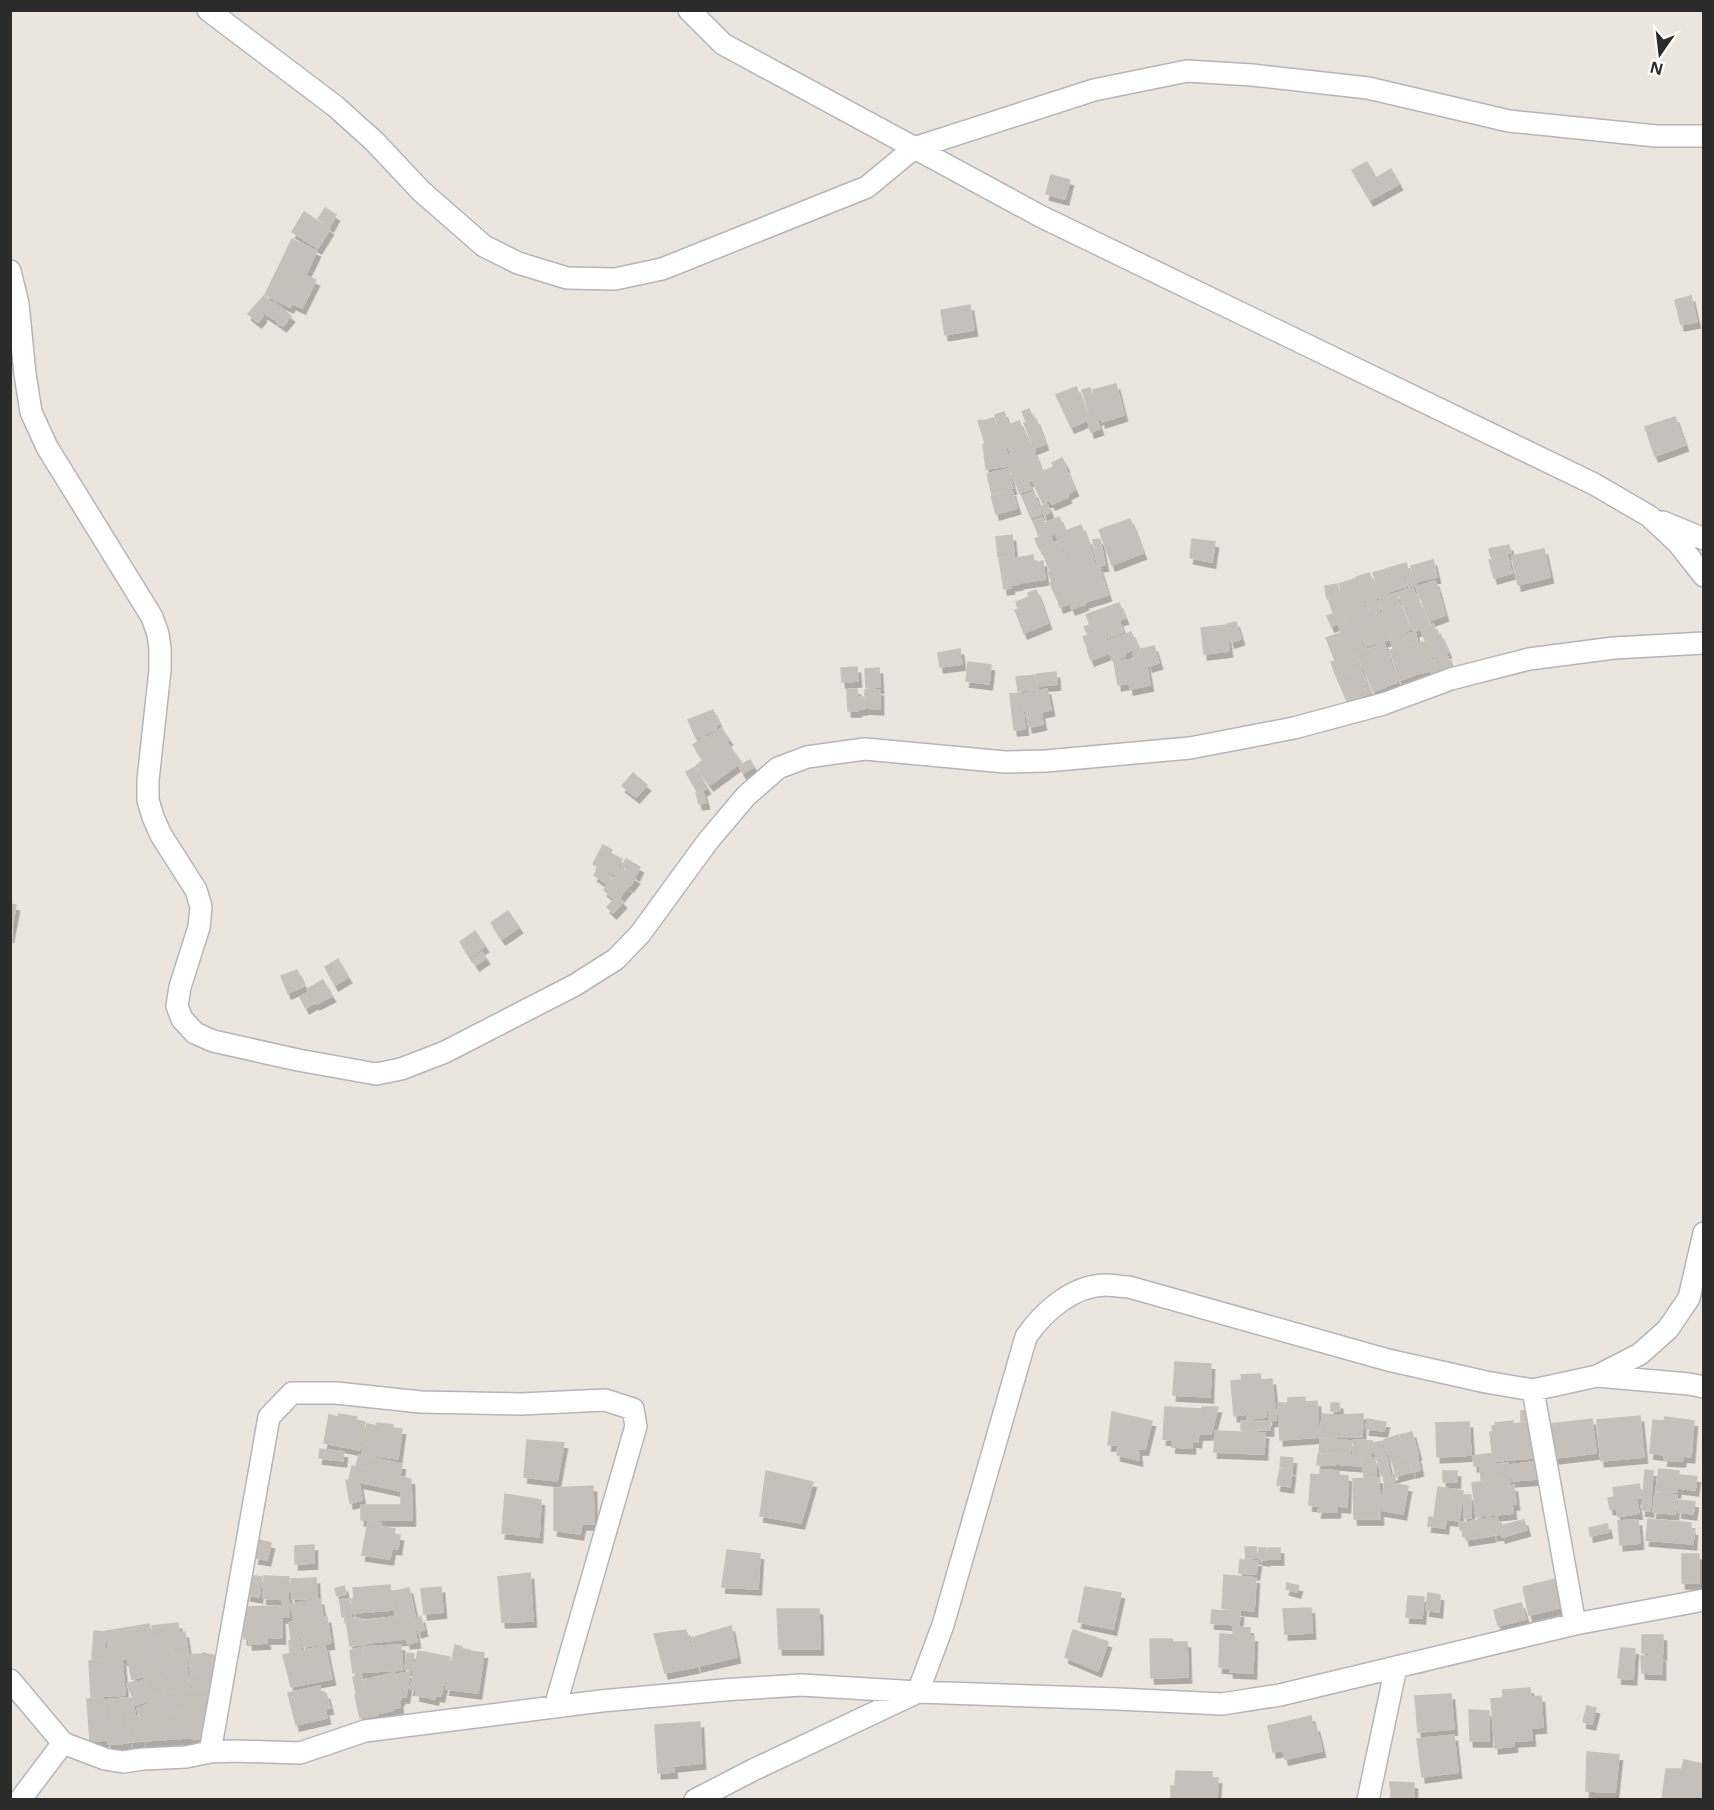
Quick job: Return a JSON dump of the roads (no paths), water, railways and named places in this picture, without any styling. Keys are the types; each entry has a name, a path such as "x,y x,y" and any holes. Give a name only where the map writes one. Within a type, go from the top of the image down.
{"street":[{"path":"208,10 335,106 375,142 422,191 483,246 518,264 567,278 615,279 662,269 867,187 914,148 1094,90 1186,71 1252,75 1368,88 1509,121 1656,136 1704,136"},
{"path":"689,10 723,44 1042,217 1572,473 1649,516 1704,539"},
{"path":"10,271 18,304 31,412 47,447 152,618 158,634 160,670 148,780 148,800 161,835 196,890 201,907 199,927 180,987 177,1006 182,1019 195,1033 213,1041 298,1060 376,1074 401,1069 445,1052 575,986 616,959 640,934 708,841 746,796 778,768 807,757 865,749 1005,762 1046,761 1190,748 1294,728 1383,704 1451,679 1529,659 1614,648 1704,643"},
{"path":"1649,516 1678,543 1704,576"},
{"path":"695,1800 918,1692 943,1624 1026,1337 1036,1323 1063,1299 1086,1289 1104,1285 1129,1287 1388,1360 1533,1390 1597,1376 1640,1354 1668,1329 1689,1298 1704,1233"},
{"path":"1597,1376 1704,1387"},
{"path":"1533,1390 1575,1624"},
{"path":"210,1752 269,1417 292,1393 336,1393 421,1402 521,1404 605,1400 633,1409 636,1426 555,1707"},
{"path":"10,1680 63,1743 105,1759 123,1762 210,1752 300,1753 365,1731 555,1707 723,1690 801,1685 1222,1704 1280,1695 1575,1624 1704,1600"},
{"path":"1368,1800 1396,1667"},
{"path":"20,1800 63,1743"}]}
